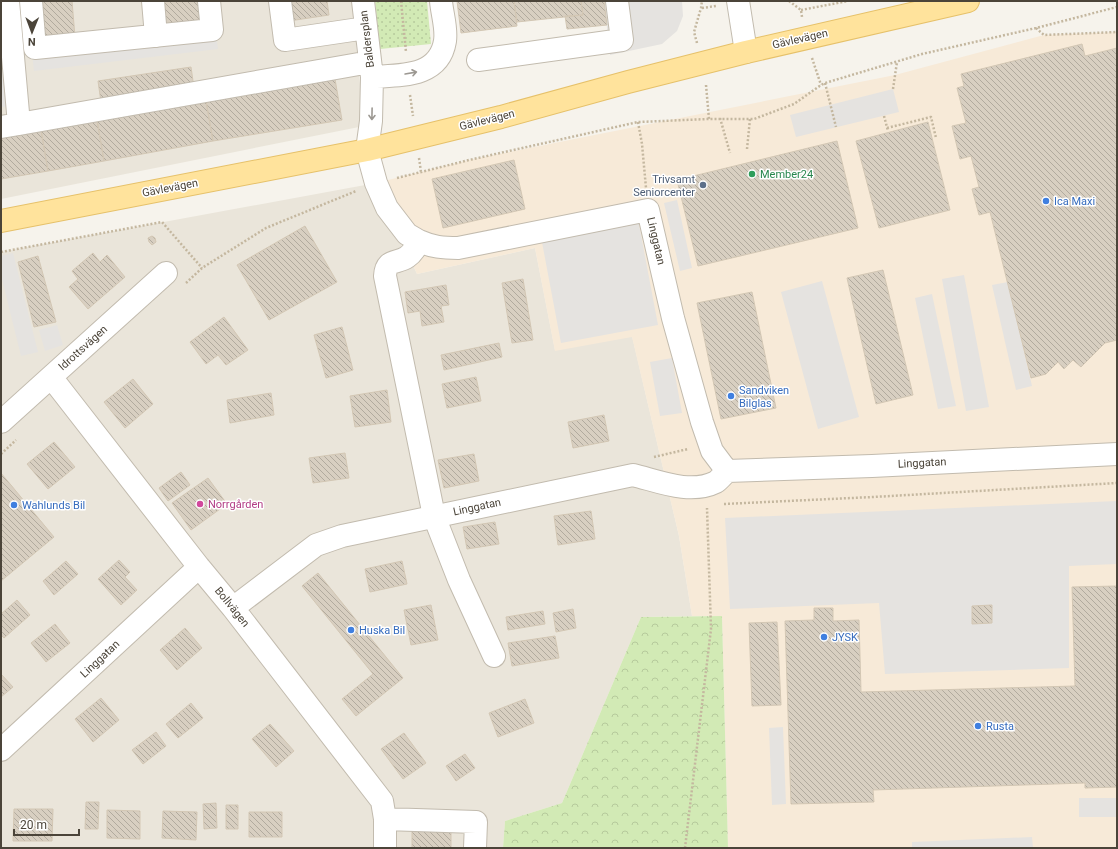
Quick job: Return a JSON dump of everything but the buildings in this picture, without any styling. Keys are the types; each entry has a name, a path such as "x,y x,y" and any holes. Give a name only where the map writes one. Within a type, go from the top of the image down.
{"main road":[{"name":"Gävlevägen","path":"1,221 367,150 501,117 628,82 746,52 968,1"}],"street":[{"path":"8,1 10,126 371,70"},
{"path":"31,1 35,48 212,30 209,1"},
{"path":"153,1 156,36"},
{"path":"280,1 285,40 366,28"},
{"name":"Baldersplan","path":"362,1 371,70 372,121 367,150"},
{"name":"Baldersplan","path":"371,70 408,74 422,71 430,67 441,52 445,41 441,1"},
{"path":"478,60 622,40 617,1"},
{"path":"738,1 746,52"},
{"name":"Linggatan","path":"367,150 376,183 387,208 397,223 407,234 429,246 439,248 458,248 648,210 673,318 702,422 712,451 727,471"},
{"path":"419,241 415,249 407,258 394,261 388,265 385,276 434,516 459,580 494,656"},
{"name":"Idrottsvägen","path":"1,422 166,273"},
{"name":"Bollvägen","path":"51,377 199,568 233,608 382,801 385,819 385,848"},
{"name":"Linggatan","path":"233,608 316,545 342,536 633,475 673,486 697,487 716,482 727,471 872,466 1117,454"},
{"name":"Linggatan","path":"1,750 199,568"},
{"path":"385,819 476,822 475,848"}],"path":[{"path":"401,1 408,74"},
{"path":"800,10 848,1"},
{"path":"184,284 202,268 266,228 376,183 469,160 638,122 720,118 754,119 794,104 825,83 922,54 1036,28 1117,7"},
{"path":"1036,28 1044,34 1117,32"},
{"path":"893,89 897,62"},
{"path":"825,83 836,127"},
{"path":"884,116 888,129 931,117 936,138"},
{"path":"720,118 730,153"},
{"path":"747,149 750,119"},
{"path":"638,122 642,144 648,210"},
{"path":"1,252 162,222 202,268"},
{"path":"1,454 19,438"},
{"path":"650,458 693,448"},
{"path":"722,504 866,498 1117,483"},
{"path":"685,848 711,629 707,504"}],"shaded area":[{"path":"1,1 352,1 364,126 1,199"},
{"path":"604,1 682,1 683,16 677,31 662,44 610,55"},
{"path":"1,4 11,106 1,107"},
{"path":"1117,32 1117,848 728,848 722,616 692,616 679,536 632,337 555,351 535,248 417,274 376,183 469,160 895,75 1044,35"},
{"path":"216,33 218,49 34,71 32,54"},
{"path":"893,89 899,112 796,137 790,115"},
{"path":"376,183 417,274 535,248 555,350 632,336 679,536 692,616 641,617 562,803 505,821 503,848 1,848 1,252"},
{"path":"677,200 692,268 680,271 664,203"},
{"path":"638,219 658,325 561,343 541,237"},
{"path":"13,253 38,352 21,356 1,275 1,256"},
{"path":"964,275 989,407 966,411 942,279"},
{"path":"822,281 859,417 818,429 781,292"},
{"path":"1008,282 1032,386 1016,390 992,285"},
{"path":"932,294 956,406 938,409 915,298"},
{"path":"57,325 63,345 45,351 39,330"},
{"path":"672,358 682,413 660,416 650,362"},
{"path":"1117,501 1117,564 1069,566 1069,668 885,674 879,603 730,609 725,518"},
{"path":"783,727 786,804 772,805 769,728"},
{"path":"1079,798 1117,798 1117,817 1079,817"},
{"path":"1032,837 1033,848 912,848 912,842"}],"green space":[{"path":"375,1 427,1 431,44 380,49"},
{"path":"722,616 728,848 503,848 505,821 562,803 641,617"}],"place":[{"name":"Member24","path":"752,174"},
{"name":"Trivsamt Seniorcenter","path":"703,185"},
{"name":"Ica Maxi","path":"1046,201"},
{"name":"Sandviken Bilglas","path":"731,396"},
{"name":"Norrgården","path":"200,504"},
{"name":"Wahlunds Bil","path":"14,505"},
{"name":"Huska Bil","path":"351,630"},
{"name":"JYSK","path":"824,637"},
{"name":"Rusta","path":"978,726"}]}
